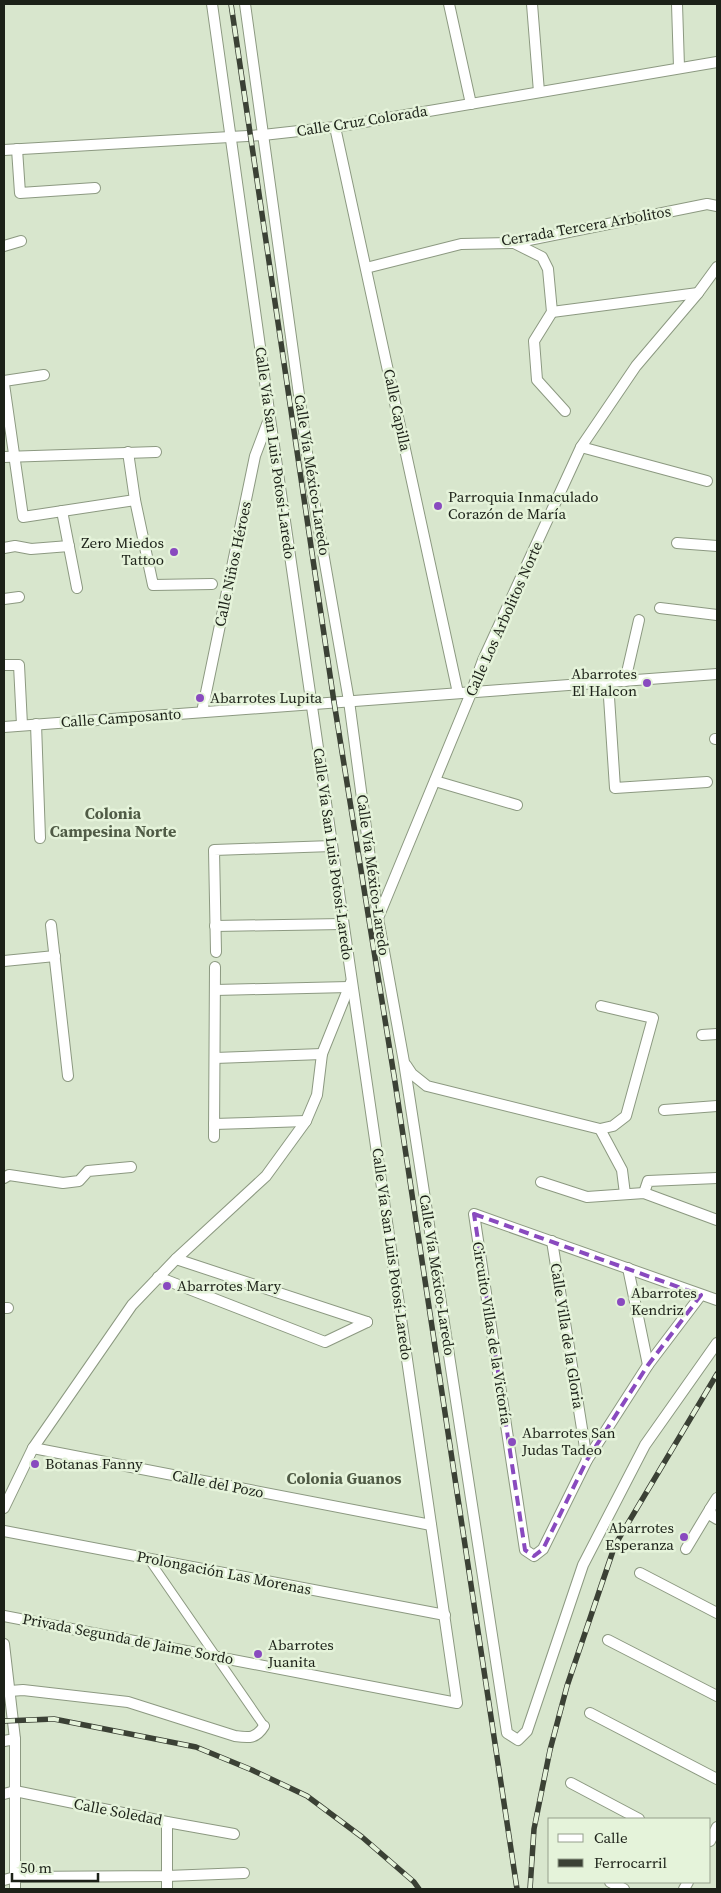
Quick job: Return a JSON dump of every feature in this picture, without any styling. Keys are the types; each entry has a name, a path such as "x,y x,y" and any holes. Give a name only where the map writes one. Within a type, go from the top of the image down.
{"street":[{"name":"Calle Vía San Luis Potosí-Laredo","path":"212,4 351,984 457,1703"},
{"name":"Calle Vía México-Laredo","path":"245,4 312,490 349,701 378,918 404,1062 507,1733 518,1740 527,1731 583,1565 645,1445 717,1343"},
{"path":"449,4 471,104"},
{"path":"532,4 539,92"},
{"path":"677,4 679,67"},
{"name":"Calle Cruz Colorada","path":"4,150 263,135 335,127 717,62"},
{"name":"Calle Capilla","path":"335,127 458,693"},
{"path":"18,149 20,193 95,188"},
{"name":"Cerrada Tercera Arbolitos","path":"366,268 461,244 514,243 707,204 717,206"},
{"path":"4,246 20,241"},
{"path":"514,243 542,257 548,269 552,312 534,341 537,380 565,411"},
{"name":"Calle Los Arbolitos Norte","path":"378,918 483,660 581,447 636,366 698,293 717,267"},
{"path":"552,312 698,293"},
{"path":"44,375 4,382 9,457 22,518 135,500"},
{"name":"Calle Niños Héroes","path":"202,712 255,456 270,418"},
{"path":"581,447 707,481"},
{"path":"128,452 135,500 153,585 212,584"},
{"path":"9,457 156,452"},
{"path":"62,511 77,588"},
{"path":"677,543 717,546"},
{"path":"4,548 15,546 30,549 69,546"},
{"path":"4,599 19,597"},
{"path":"660,608 717,615"},
{"path":"625,681 639,620"},
{"path":"4,665 19,665 22,725"},
{"name":"Calle Camposanto","path":"4,727 717,674"},
{"path":"608,682 615,788 707,782"},
{"path":"36,724 40,838"},
{"path":"434,781 517,805"},
{"path":"216,952 214,850 332,846"},
{"path":"215,926 343,924"},
{"path":"51,925 68,1076"},
{"path":"4,961 55,956"},
{"path":"214,1137 215,967"},
{"path":"4,1508 33,1448 132,1305 176,1258 266,1176 306,1121 317,1095 322,1054 351,984 215,990"},
{"path":"404,1062 412,1074 427,1086 600,1129 613,1126 626,1116 653,1018 601,1006"},
{"path":"702,1035 717,1034"},
{"path":"215,1058 322,1054"},
{"path":"664,1110 717,1106"},
{"path":"214,1124 306,1121"},
{"path":"600,1129 622,1170 624,1194"},
{"path":"4,1178 9,1175 63,1183 79,1181 88,1171 131,1167"},
{"path":"644,1193 648,1181 717,1178"},
{"path":"541,1182 587,1197 644,1193 717,1220"},
{"name":"Circuito Villas de la Victoría","path":"701,1295 648,1365 587,1460 543,1549 534,1556 525,1550 474,1214 717,1300"},
{"name":"Calle Villa de la Gloria","path":"552,1241 587,1460"},
{"path":"158,1277 325,1342 368,1322 176,1258"},
{"path":"628,1268 648,1365"},
{"name":"Calle del Pozo","path":"33,1448 432,1525"},
{"path":"686,1549 717,1498"},
{"path":"710,1509 712,1516 717,1519"},
{"name":"Prolongación Las Morenas","path":"4,1531 444,1616"},
{"path":"10,1691 23,1690 128,1702 235,1736 249,1738 259,1734 264,1726 148,1558"},
{"path":"640,1573 717,1614"},
{"name":"Privada Segunda de Jaime Sordo","path":"4,1616 457,1703"},
{"path":"608,1640 717,1696"},
{"path":"4,1644 15,1740 15,1889"},
{"path":"590,1713 717,1779"},
{"path":"4,1741 15,1740"},
{"path":"571,1783 637,1818"},
{"name":"Calle Soledad","path":"4,1794 15,1791 234,1834"},
{"path":"167,1822 167,1889"},
{"path":"711,1839 717,1827"},
{"path":"4,1880 15,1878 244,1873"},
{"path":"612,1883 624,1889"}],"highlighted area":[{"path":"474,1214 701,1295 648,1365 587,1460 543,1549 534,1556 525,1550"}],"railway":[{"path":"231,4 334,702 395,1082 517,1889"},
{"path":"530,1889 534,1829 550,1750 567,1686 615,1545 717,1374"},
{"path":"4,1721 54,1719 196,1747 252,1770 307,1796 362,1837 414,1882 419,1889"}],"place":[{"name":"Parroquia Inmaculado Corazón de María","path":"438,506"},
{"name":"Zero Miedos Tattoo","path":"174,552"},
{"name":"Abarrotes El Halcon","path":"647,683"},
{"name":"Abarrotes Lupita","path":"200,698"},
{"name":"Abarrotes Mary","path":"167,1286"},
{"name":"Abarrotes Kendriz","path":"621,1302"},
{"name":"Abarrotes San Judas Tadeo","path":"512,1442"},
{"name":"Botanas Fanny","path":"35,1464"},
{"name":"Abarrotes Esperanza","path":"684,1537"},
{"name":"Abarrotes Juanita","path":"258,1654"}],"district":[{"name":"Colonia Campesina Norte","path":"113,822"},
{"name":"Colonia Guanos","path":"344,1478"}]}
